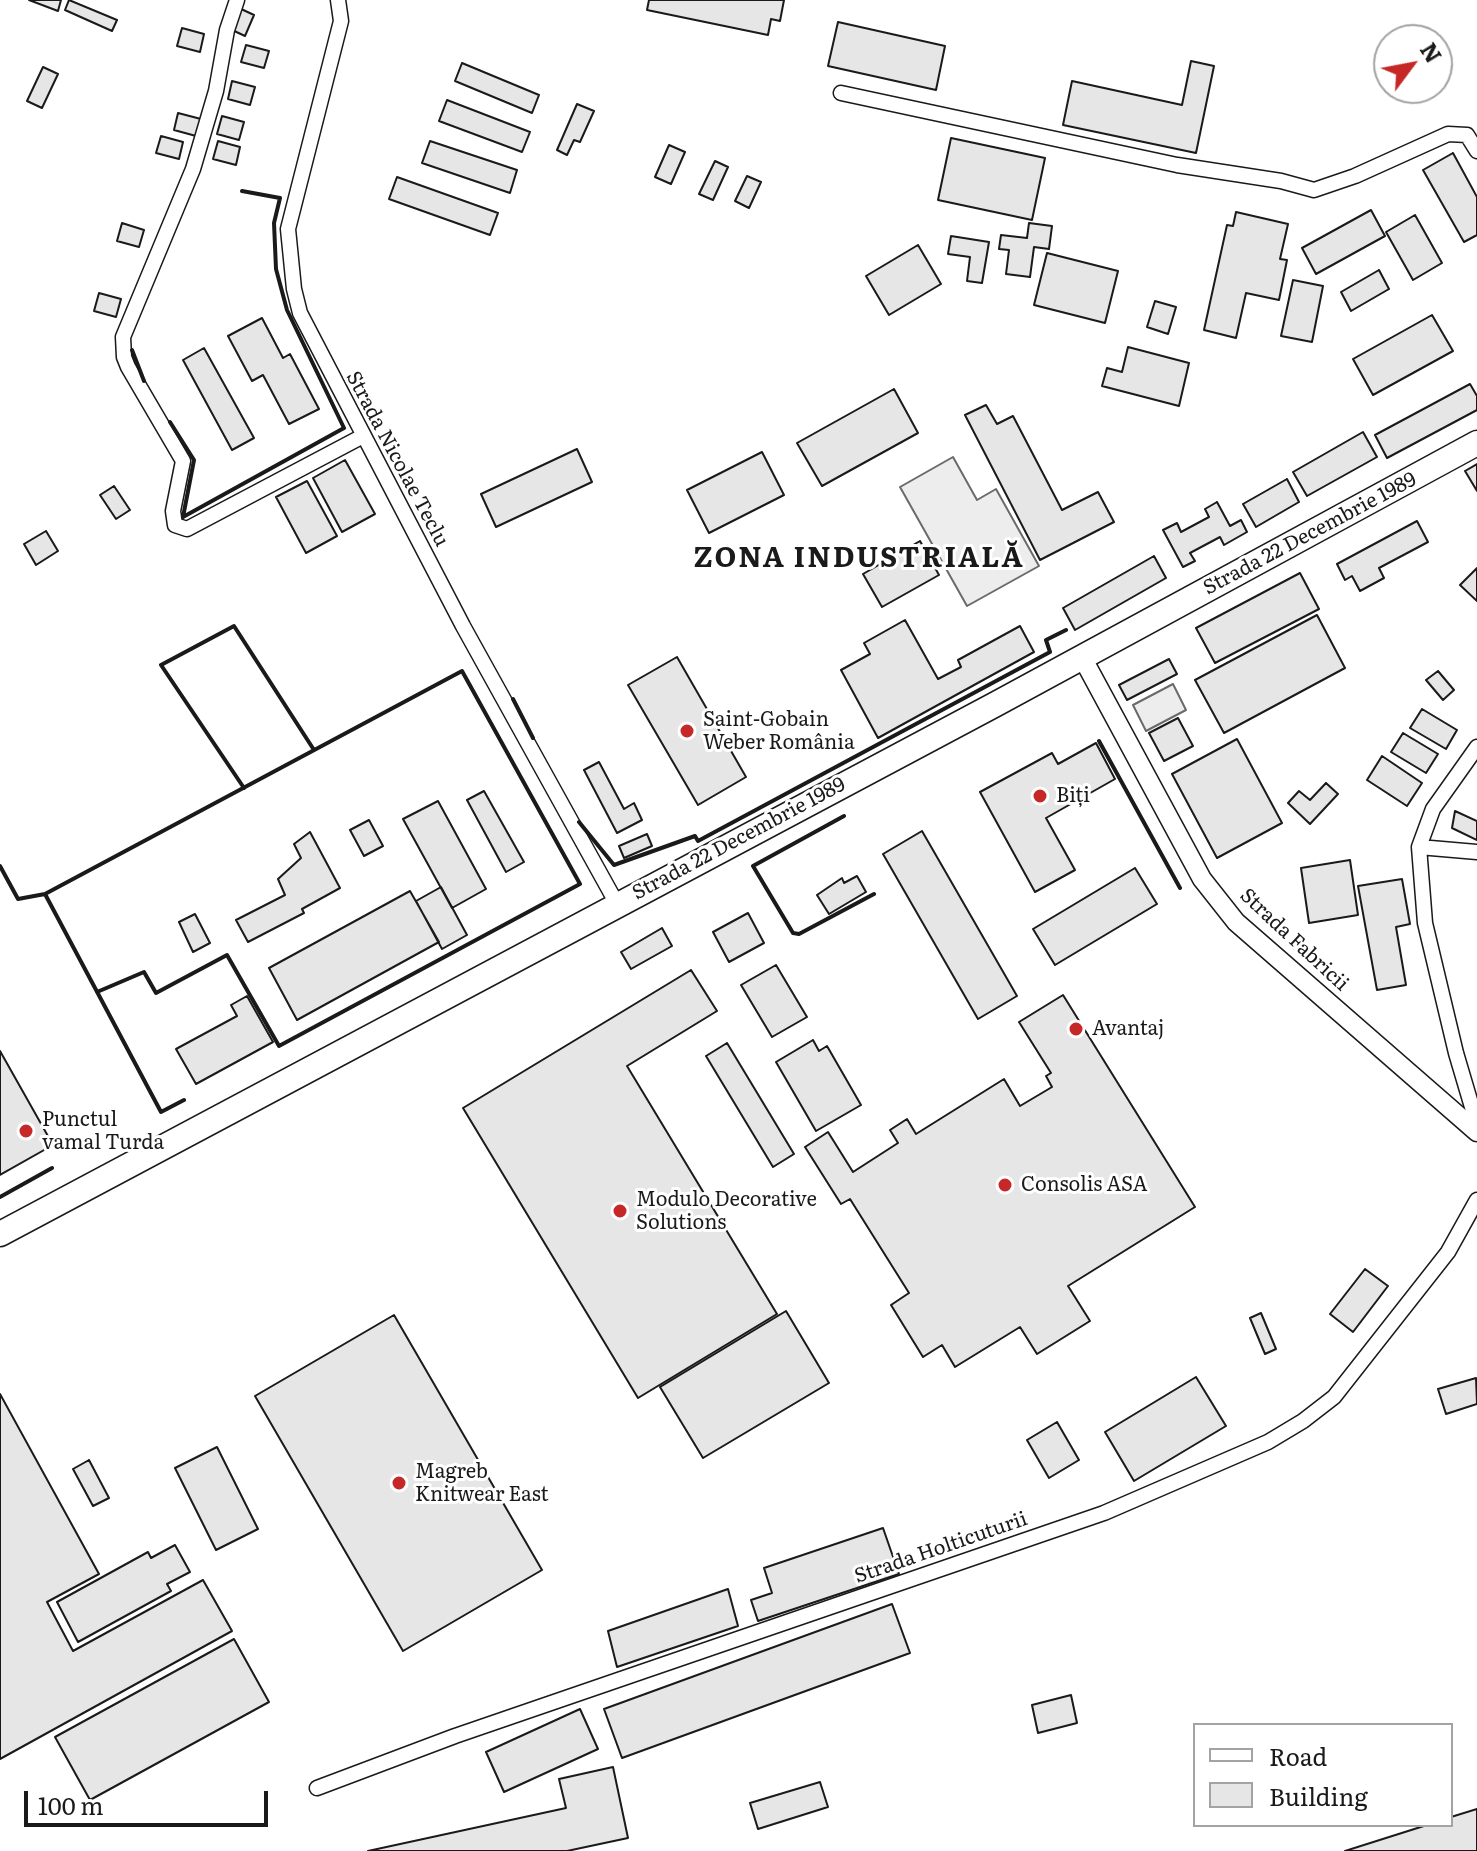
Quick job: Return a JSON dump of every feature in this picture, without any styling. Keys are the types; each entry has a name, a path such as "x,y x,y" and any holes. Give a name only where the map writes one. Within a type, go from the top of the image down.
{"main road":[{"name":"Strada 22 Decembrie 1989","path":"0,1234 1477,443"}],"street":[{"path":"237,0 227,30 216,91 193,169 123,337 128,367 183,461 173,511 175,525 187,529 363,436"},
{"name":"Strada Nicolae Teclu","path":"338,0 341,21 288,229 287,240 300,313 463,626 617,904"},
{"path":"841,93 1177,165 1281,181 1314,190 1355,176 1448,134 1467,135 1477,151"},
{"name":"Strada Fabricii","path":"1082,657 1202,879 1236,922 1477,1132"},
{"path":"1477,747 1433,809 1419,847 1425,923 1456,1053 1477,1124"},
{"path":"1419,847 1477,852"},
{"name":"Strada Holticuturii","path":"317,1788 455,1736 1104,1513 1268,1442 1334,1397 1448,1252 1477,1200"}],"shaded area":[{"path":"953,457 977,500 996,489 1039,566 967,606 900,487"},
{"path":"1173,684 1186,710 1146,731 1133,705"}],"building":[{"path":"29,0 61,0 58,11"},
{"path":"69,0 117,20 112,31 65,10"},
{"path":"649,0 784,0 780,21 771,19 768,35 647,10"},
{"path":"239,8 254,15 245,36 230,29"},
{"path":"838,22 945,46 936,90 828,66"},
{"path":"182,28 204,34 200,52 177,46"},
{"path":"246,45 269,51 264,68 241,62"},
{"path":"1191,61 1214,66 1196,153 1063,125 1072,81 1182,105"},
{"path":"462,63 539,95 532,113 455,81"},
{"path":"43,67 58,74 42,108 27,101"},
{"path":"232,81 255,87 250,105 228,99"},
{"path":"447,100 530,132 522,152 439,121"},
{"path":"577,104 594,111 580,142 574,140 567,155 557,150"},
{"path":"178,113 201,119 196,136 174,130"},
{"path":"222,116 244,122 239,140 217,134"},
{"path":"161,136 183,142 179,159 156,153"},
{"path":"951,138 1045,158 1032,220 938,200"},
{"path":"218,141 240,147 236,165 213,159"},
{"path":"430,141 517,170 510,193 422,163"},
{"path":"669,145 685,152 671,184 655,177"},
{"path":"1453,153 1477,197 1477,235 1464,242 1423,170"},
{"path":"715,161 728,167 713,200 699,194"},
{"path":"747,176 761,182 749,208 735,201"},
{"path":"397,177 498,213 490,235 389,199"},
{"path":"1371,210 1385,236 1316,274 1302,248"},
{"path":"1236,212 1288,224 1280,259 1287,260 1279,300 1246,293 1236,338 1204,330 1227,225 1233,226"},
{"path":"1415,215 1442,263 1413,280 1386,232"},
{"path":"122,223 144,230 139,247 117,241"},
{"path":"1029,223 1052,226 1049,249 1034,247 1030,277 1006,274 1009,250 999,249 1001,235 1027,238"},
{"path":"951,236 989,242 982,283 967,281 970,257 948,254"},
{"path":"918,245 941,284 889,315 866,276"},
{"path":"1047,253 1118,271 1105,323 1034,305"},
{"path":"1379,270 1389,289 1351,311 1341,292"},
{"path":"1293,280 1323,286 1312,342 1281,336"},
{"path":"99,293 121,299 116,317 94,311"},
{"path":"1155,301 1176,307 1168,334 1147,327"},
{"path":"1432,315 1453,351 1373,395 1353,359"},
{"path":"262,318 283,358 290,354 319,409 289,424 263,375 252,381 228,336"},
{"path":"1128,347 1189,363 1179,406 1102,386 1107,368 1122,372"},
{"path":"204,348 254,438 232,450 183,360"},
{"path":"1470,384 1477,396 1477,410 1387,458 1375,435"},
{"path":"894,389 918,433 822,486 797,443"},
{"path":"986,405 997,424 1013,416 1062,510 1098,492 1114,522 1040,560 965,415"},
{"path":"1363,432 1377,457 1307,496 1293,472"},
{"path":"577,449 592,482 496,527 481,494"},
{"path":"762,452 784,495 709,533 687,490"},
{"path":"345,460 375,514 342,532 313,478"},
{"path":"1477,464 1477,491 1465,471"},
{"path":"1287,479 1299,502 1256,527 1243,504"},
{"path":"307,481 337,536 306,553 276,497"},
{"path":"114,486 130,510 116,519 100,495"},
{"path":"1217,502 1230,526 1241,520 1247,532 1224,545 1220,537 1190,553 1195,561 1183,567 1163,530 1177,523 1181,532 1209,517 1205,509"},
{"path":"1417,521 1428,542 1379,568 1384,578 1360,591 1352,576 1345,580 1337,564"},
{"path":"46,531 58,551 36,565 24,544"},
{"path":"920,541 939,575 882,607 863,574"},
{"path":"1154,556 1166,578 1075,630 1063,608"},
{"path":"1477,568 1477,601 1460,585"},
{"path":"1300,573 1319,609 1215,663 1196,628"},
{"path":"1317,615 1345,668 1224,733 1195,680"},
{"path":"905,620 938,679 961,667 958,660 1020,626 1034,652 878,738 841,670 870,654 864,643"},
{"name":"Saint-Gobain Weber România","path":"677,657 746,777 698,805 628,685"},
{"path":"1169,659 1177,674 1127,700 1119,685"},
{"path":"1438,671 1454,690 1443,700 1426,680"},
{"path":"1422,709 1457,730 1446,749 1410,728"},
{"path":"1178,718 1193,746 1164,761 1149,733"},
{"path":"1403,733 1438,754 1426,773 1391,752"},
{"path":"1237,739 1282,823 1217,858 1172,774"},
{"path":"1096,743 1115,779 1046,818 1075,870 1035,892 980,792 1052,753 1058,764"},
{"path":"1382,756 1422,783 1407,806 1367,780"},
{"path":"599,762 624,809 634,803 642,820 617,833 584,770"},
{"path":"1326,783 1338,794 1310,824 1288,803 1299,791 1310,800"},
{"path":"484,791 524,862 506,872 467,800"},
{"path":"438,801 486,889 452,908 403,819"},
{"path":"1455,811 1477,821 1477,840 1452,828"},
{"path":"369,820 383,846 364,856 350,830"},
{"path":"922,831 1017,996 978,1019 883,854"},
{"path":"310,832 340,888 302,909 304,913 248,942 236,920 285,895 278,879 301,858 294,844"},
{"path":"647,834 652,846 624,858 619,846"},
{"path":"1350,860 1358,915 1309,923 1301,868"},
{"path":"1135,868 1157,904 1055,965 1033,929"},
{"path":"857,876 866,892 829,914 817,895 842,878 844,883"},
{"path":"1402,879 1410,924 1396,927 1406,985 1377,990 1358,886"},
{"path":"441,887 467,935 442,949 416,901"},
{"path":"410,891 439,942 297,1020 269,968"},
{"path":"748,913 764,943 729,962 713,932"},
{"path":"195,914 210,943 193,952 179,922"},
{"path":"662,928 672,946 631,969 621,952"},
{"path":"776,965 807,1017 772,1037 741,985"},
{"name":"Modulo Decorative Solutions","path":"691,970 717,1011 627,1066 777,1314 638,1398 463,1108"},
{"name":"Consolis ASA","path":"1063,995 1195,1207 1068,1286 1090,1321 1037,1354 1020,1327 955,1367 942,1345 923,1357 891,1305 909,1293 850,1199 841,1204 805,1147 828,1132 853,1172 898,1143 890,1130 907,1119 916,1134 1004,1079 1020,1106 1052,1087 1046,1076 1051,1073 1019,1022"},
{"path":"247,996 273,1042 196,1084 176,1049 237,1016 231,1005"},
{"path":"813,1040 819,1051 827,1046 861,1105 816,1131 776,1062"},
{"path":"727,1043 794,1154 773,1167 706,1056"},
{"path":"0,1051 53,1145 0,1175"},
{"path":"1365,1269 1388,1286 1353,1332 1330,1314"},
{"path":"786,1311 829,1383 703,1458 660,1387"},
{"path":"1261,1313 1276,1349 1265,1354 1250,1318"},
{"name":"Magreb Knitwear East","path":"394,1315 542,1570 403,1651 255,1396"},
{"path":"1196,1377 1226,1426 1134,1481 1105,1432"},
{"path":"1476,1378 1477,1404 1446,1414 1438,1389"},
{"path":"0,1394 99,1574 47,1602 73,1651 203,1580 232,1631 0,1759"},
{"path":"1057,1422 1079,1460 1049,1478 1027,1440"},
{"path":"217,1447 258,1529 216,1550 175,1468"},
{"path":"89,1460 109,1498 93,1506 73,1469"},
{"path":"883,1528 899,1574 758,1621 751,1600 772,1593 764,1568"},
{"path":"175,1545 190,1572 167,1584 171,1591 78,1642 57,1602 148,1552 151,1558"},
{"path":"728,1589 738,1626 617,1667 608,1631"},
{"path":"892,1604 910,1653 622,1758 604,1709"},
{"path":"234,1639 269,1702 90,1800 55,1737"},
{"path":"1071,1695 1077,1723 1038,1733 1032,1705"},
{"path":"580,1709 598,1749 504,1792 486,1752"},
{"path":"613,1767 628,1838 567,1851 368,1851 566,1808 559,1779"},
{"path":"820,1782 828,1807 758,1829 750,1803"},
{"path":"1477,1809 1477,1851 1345,1851 1421,1827 1453,1827 1453,1816"}],"wall":[{"path":"170,422 194,460 183,517 344,428 287,310 276,269 274,223 280,198 242,191"},
{"path":"132,350 144,381"},
{"path":"244,788 161,665 234,626 314,750"},
{"path":"579,822 614,865 695,836 698,841 1050,652 1046,640 1066,630"},
{"path":"45,894 462,671 580,884 279,1046 227,955 156,993 144,972 97,992"},
{"path":"513,699 533,738"},
{"path":"1099,741 1180,888"},
{"path":"844,816 753,866 793,933 799,934 874,894"},
{"path":"0,866 18,899 45,894 161,1112 184,1100"},
{"path":"0,1197 52,1168"}],"place":[{"name":"Saint-Gobain Weber România","path":"687,731"},
{"name":"Biți","path":"1040,796"},
{"name":"Avantaj","path":"1076,1029"},
{"name":"Punctul vamal Turda","path":"26,1131"},
{"name":"Consolis ASA","path":"1005,1185"},
{"name":"Modulo Decorative Solutions","path":"620,1211"},
{"name":"Magreb Knitwear East","path":"399,1483"}],"district":[{"name":"ZONA INDUSTRIALĂ","path":"859,559"}]}
